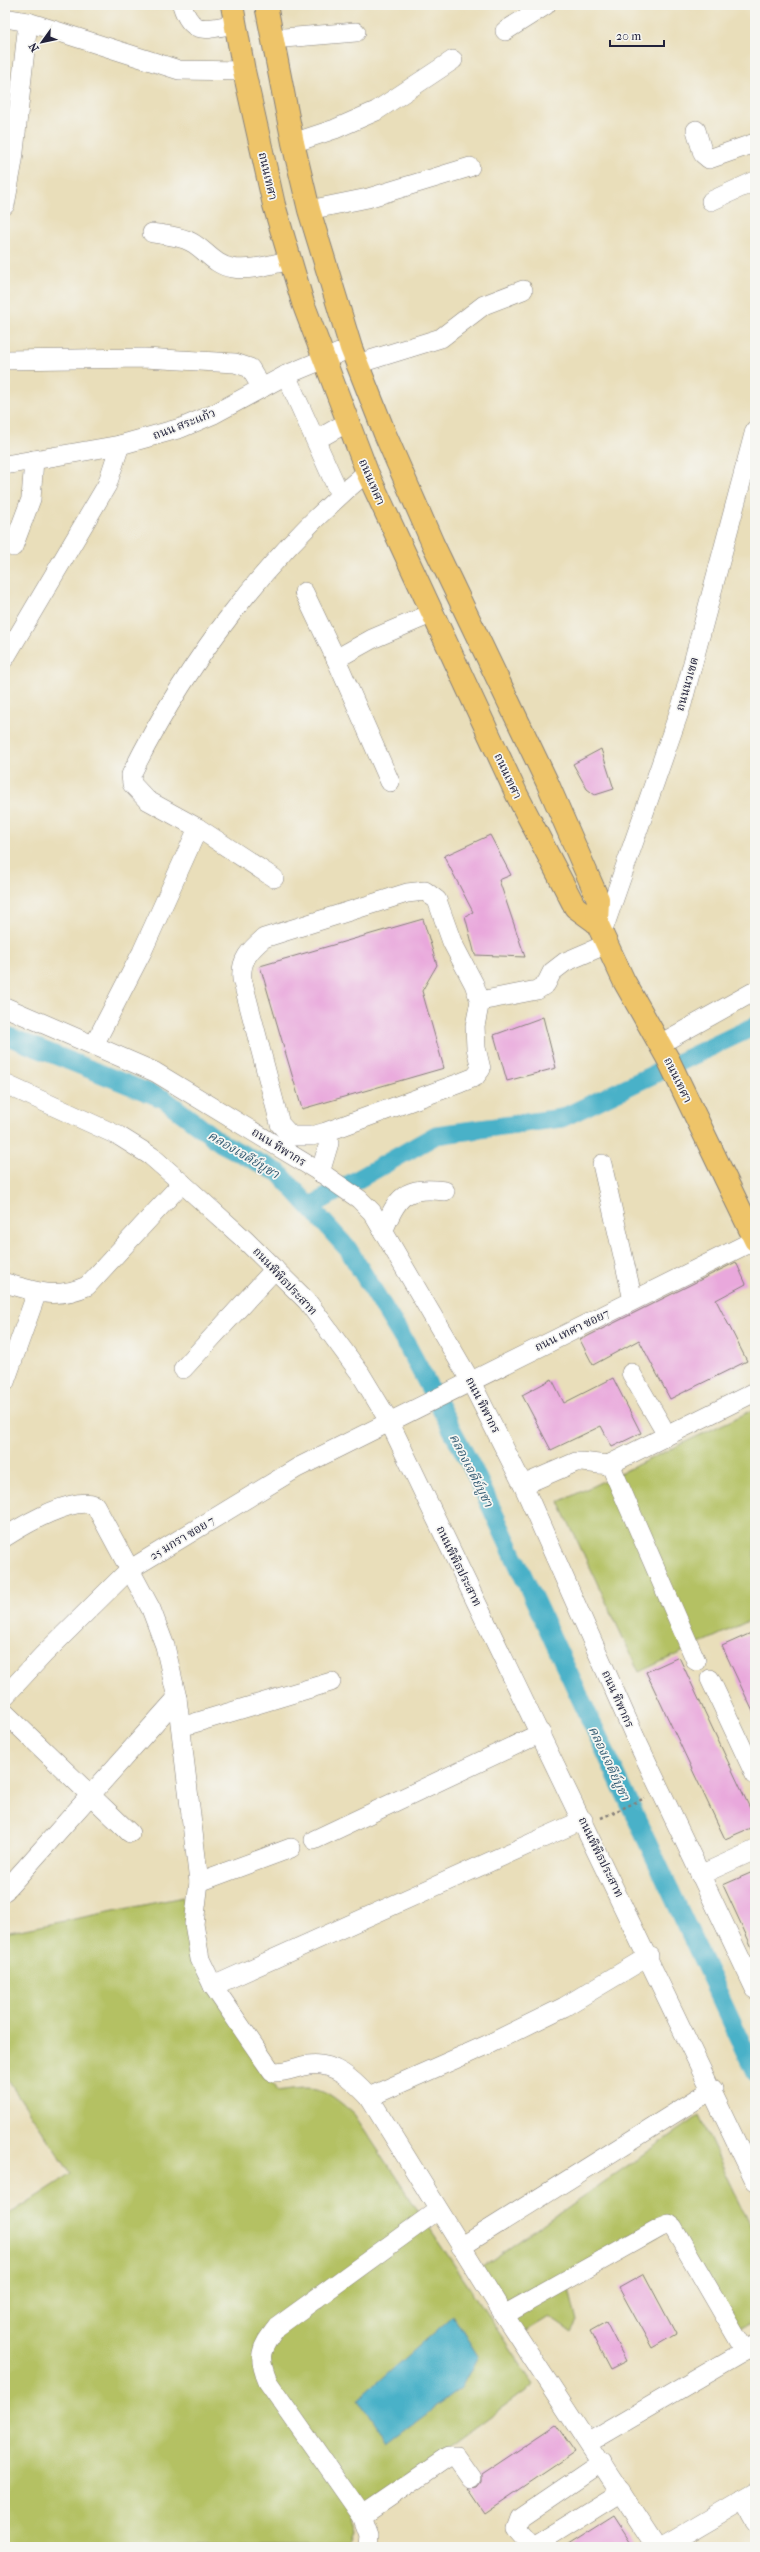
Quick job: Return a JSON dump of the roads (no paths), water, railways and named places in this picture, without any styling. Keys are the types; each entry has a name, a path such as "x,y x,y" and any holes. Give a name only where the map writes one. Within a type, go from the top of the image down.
{"main road":[{"name":"ถนนเทศา","path":"266,5 293,142 309,210 354,356 433,544 547,782 598,899 602,933 624,981 664,1052 755,1240"},
{"name":"ถนนเทศา","path":"234,15 244,71 274,205 303,303 326,359 367,472 516,795 575,907 602,933"}],"street":[{"path":"182,5 186,18 192,25 198,28 234,15"},
{"path":"504,31 546,5"},
{"path":"5,18 28,22 179,70 244,71"},
{"path":"5,205 10,139 28,22"},
{"path":"272,39 356,32"},
{"path":"293,142 335,129 376,111 453,60"},
{"path":"696,130 703,154 709,159 755,143"},
{"path":"309,210 368,198 470,167"},
{"path":"711,201 755,181"},
{"path":"152,233 186,239 199,246 209,257 234,268 248,268 291,260"},
{"name":"ถนน สระแก้ว","path":"5,465 120,445 181,428 286,375 326,359 354,356 441,338 484,305 523,290"},
{"path":"5,360 144,358 235,363 250,368 262,388"},
{"path":"286,375 340,495"},
{"path":"316,440 348,422"},
{"name":"ถนนนวเขต","path":"602,933 682,704 748,481 755,430"},
{"path":"5,658 107,485 120,445"},
{"path":"13,547 31,499 34,460"},
{"path":"274,878 198,828 147,800 132,784 131,775 176,696 211,642 253,588 340,495 367,472"},
{"path":"304,592 336,659 390,782"},
{"path":"336,659 372,640 433,613"},
{"path":"94,1045 142,952 198,828"},
{"path":"425,891 437,900 452,942 474,984 480,1001 475,1026 476,1048 481,1069 475,1077 326,1132 312,1136 291,1136 280,1124 242,979 244,959 253,947 264,938 407,892 425,891"},
{"path":"480,1001 538,990 546,984 552,972 602,933"},
{"path":"664,1052 755,991"},
{"name":"ถนน ทิพากร","path":"5,1007 155,1072 359,1198 372,1212 462,1384 523,1485 635,1737 755,1989"},
{"name":"ถนนพิพิธประสาท","path":"5,1084 120,1136 151,1156 275,1269 307,1301 360,1373 397,1418 541,1732 590,1820 648,1956 713,2089 755,2181"},
{"path":"321,1174 329,1143 326,1132"},
{"path":"602,1164 634,1300"},
{"path":"5,1283 46,1294 70,1294 87,1286 182,1183"},
{"path":"383,1232 391,1212 407,1194 423,1188 445,1191"},
{"name":"ถนน เทศา ซอย7","path":"397,1418 462,1384 755,1240"},
{"path":"183,1369 275,1269"},
{"path":"5,1382 11,1347 37,1292"},
{"path":"631,1373 667,1435"},
{"path":"523,1485 576,1462 583,1461 600,1466 610,1464 755,1392"},
{"name":"25 มกรา ซอย 7","path":"5,1696 44,1654 129,1570 297,1468 397,1418"},
{"path":"610,1464 696,1661"},
{"path":"5,1538 34,1519 89,1502 95,1505 151,1609 165,1646 177,1698 200,1882 194,1924 196,1942 200,1959 213,1986 272,2072 283,2073 309,2065 330,2066 352,2080 369,2097 504,2315 589,2442 656,2547"},
{"path":"710,1680 755,1775"},
{"path":"181,1727 331,1682"},
{"path":"5,1891 177,1698"},
{"path":"5,1713 130,1833"},
{"path":"314,1840 541,1732"},
{"path":"213,1986 590,1820"},
{"path":"200,1882 291,1848"},
{"path":"700,1875 755,1850"},
{"path":"369,2097 487,2045 564,2007 648,1956"},
{"path":"461,2247 713,2089"},
{"path":"368,2547 369,2535 362,2516 268,2382 260,2364 264,2344 277,2327 438,2210"},
{"path":"504,2315 661,2227 669,2224 673,2227 750,2348 589,2442"},
{"path":"362,2516 448,2457 456,2458 471,2478"},
{"path":"602,2462 520,2518 516,2528 530,2545 536,2545 621,2492"},
{"path":"663,2547 749,2497 755,2521"}],"water":[{"path":"453,2316 478,2356 461,2388 388,2443 359,2399"}],"waterway":[{"path":"311,1206 436,1135 562,1118 755,1026"},
{"name":"คลองเจดีย์บูชา","path":"5,1035 164,1099 221,1143 279,1173 348,1249 408,1347 475,1473 755,2072"}]}
